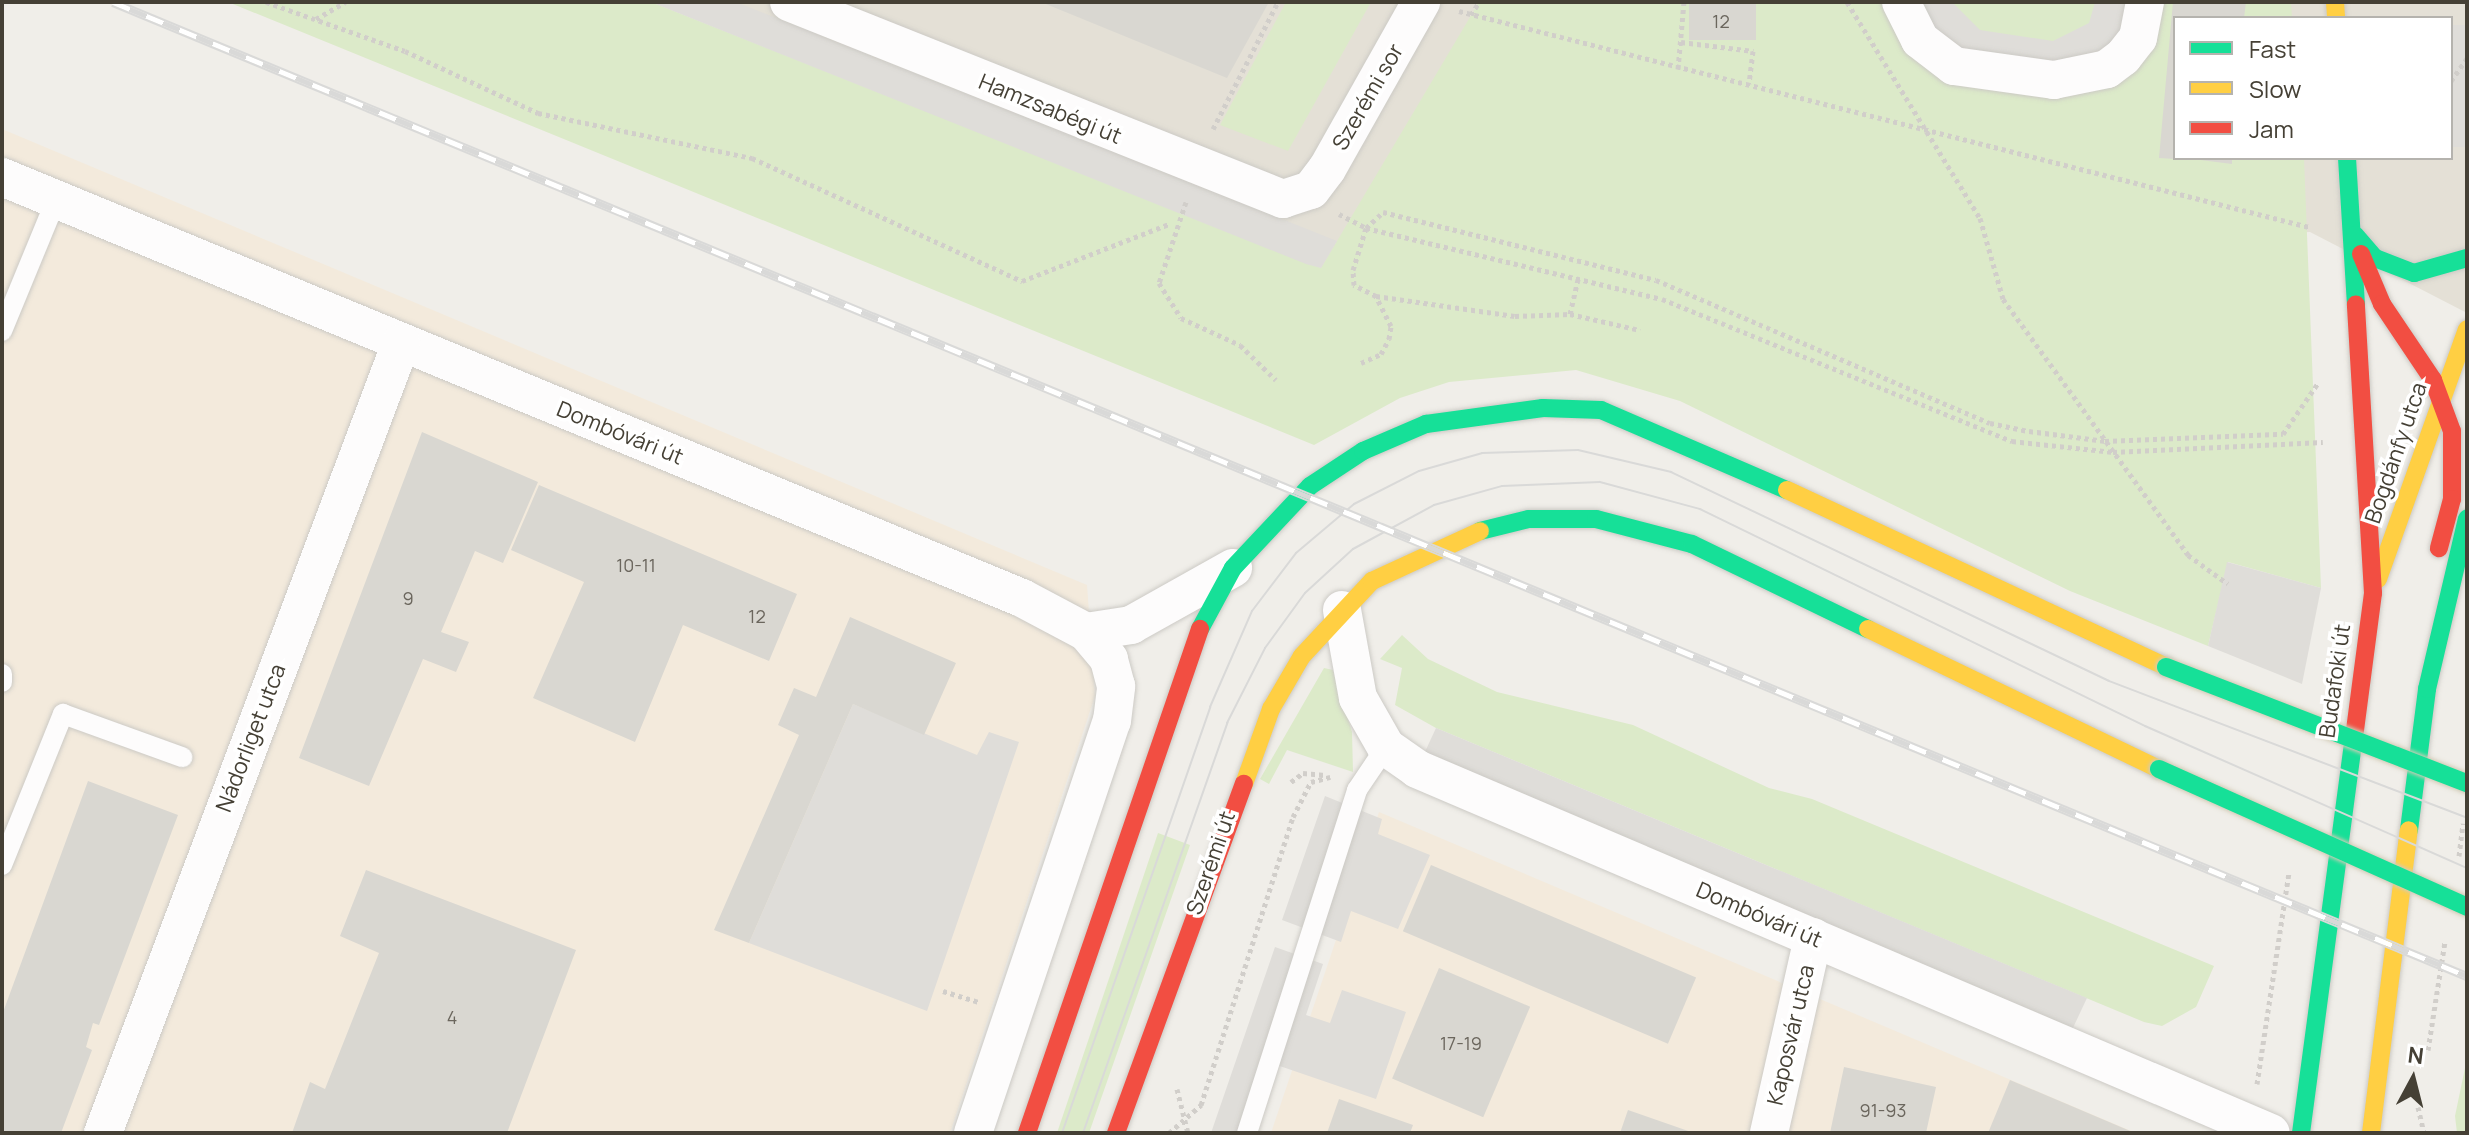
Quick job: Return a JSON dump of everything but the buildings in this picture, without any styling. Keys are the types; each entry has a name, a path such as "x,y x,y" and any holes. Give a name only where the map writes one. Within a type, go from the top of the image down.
{"main road":[{"name":"Budafoki út","path":"2301,1133 2373,593 2354,354 2353,233 2347,160"},
{"name":"Budafoki út","path":"2353,233 2382,304 2441,396"},
{"path":"2353,233 2375,258 2414,273 2467,258"},
{"name":"Bogdánfy utca","path":"2373,593 2467,329"},
{"path":"2441,396 2454,468 2434,566 2445,601"},
{"path":"1027,1133 1180,685 1233,568 1310,486 1363,451 1426,424 1485,412 1601,410 1712,453 2166,667 2467,783"},
{"name":"Szerémi út","path":"1116,1133 1231,806 1302,656 1342,610 1401,562 1496,524 1573,518 1641,527 1750,570 2159,769 2467,907"},
{"path":"2371,1133 2427,689 2445,601 2467,519"}],"street":[{"name":"Hamzsabégi út","path":"789,2 1255,191 1283,199 1311,190"},
{"name":"Szerémi sor","path":"1311,190 1421,2"},
{"path":"1901,2 1920,40 1954,66 2054,80 2107,69 2123,57 2138,38 2145,2"},
{"name":"Dombóvári út","path":"2,177 1022,598 1086,632"},
{"name":"Nádorliget utca","path":"103,1133 401,343"},
{"path":"1086,632 1131,625 1233,568"},
{"name":"Dombóvári út","path":"1342,610 1347,665 1386,747 1417,769 2271,1133"},
{"path":"973,1133 1112,721 1116,686 1109,659 1086,632"},
{"name":"Kaposvár utca","path":"1769,1133 1813,937"}],"lane":[{"path":"2,331 56,200"},
{"path":"2,674 2,682"},
{"path":"2,865 63,714 182,757"},
{"path":"1247,1133 1357,790 1386,747"}],"path":[{"path":"266,2 315,19 538,113 752,158 1022,281 1169,224"},
{"path":"315,19 346,2"},
{"path":"1213,130 1278,2"},
{"path":"1479,2 1471,15 2318,230"},
{"path":"1678,69 1684,2"},
{"path":"1847,2 1883,69 1934,132 1980,218 2003,299 2188,555 2228,584"},
{"path":"1681,42 1753,51 1749,85"},
{"path":"2453,78 2467,58"},
{"path":"1311,190 1366,228 1662,299 1965,428 2113,452 2323,442"},
{"path":"1640,330 1570,314 1515,316 1376,296 1354,285 1366,228 1383,212 1656,280 1990,423 2105,441 2283,434 2321,379"},
{"path":"1176,227 1159,283 1181,318 1240,345 1276,380"},
{"path":"1570,314 1578,278"},
{"path":"1361,363 1381,354 1389,339 1391,326 1376,296"},
{"path":"1288,785 1303,773 1326,775"},
{"path":"1169,1133 1186,1123 1201,1105 1293,817"},
{"path":"943,991 978,1002 982,990"},
{"path":"1176,1083 1188,1133"},
{"path":"2418,1108 2424,1133"}],"shaded area":[{"path":"651,2 2467,2 2467,313 2310,232 1321,268"},
{"path":"651,2 736,2 1337,241 1321,268 1306,264"},
{"path":"1924,2 1952,2 1980,30 2053,41 2089,23 2095,2 2145,2 2123,57 1985,72 1906,19"},
{"path":"2453,25 2467,25 2467,147 2453,147"},
{"path":"2,129 1087,585 1095,696 950,1133 2,1133"},
{"path":"2227,562 2321,588 2302,684 2208,646"},
{"path":"853,704 977,755 989,732 1019,742 927,1011 749,943"},
{"path":"1436,728 2087,998 2064,1047 1417,769"},
{"path":"1325,796 1382,819 1378,834 1430,855 1398,929 1351,911 1341,942 1282,920"},
{"path":"1379,812 2136,1133 1271,1133"},
{"path":"1275,947 1323,964 1306,1015 1330,1023 1342,990 1406,1012 1376,1099 1271,1063 1247,1133 1211,1133"}],"green space":[{"path":"228,2 651,2 1321,268 1479,2 2291,2 2292,16 2173,16 2173,160 2304,160 2321,588 2228,562 2208,646 2070,591 1680,401 1576,370 1449,382 1400,398 1314,445"},
{"path":"1286,2 1371,2 1288,151 1220,125"},
{"path":"1402,635 1428,659 1497,692 1633,725 1769,788 1812,799 2214,966 2196,1007 2162,1026 2144,1022 1436,728 1395,705 1402,668 1380,659"},
{"path":"1324,668 1333,670 1352,732 1353,772 1287,750 1269,784 1260,779"},
{"path":"1158,833 1190,845 1089,1133 1057,1133"},
{"path":"2465,1068 2467,1133 2457,1133 2455,1116"}],"tram line":[{"path":"1062,1133 1210,707 1252,611 1296,553 1354,504 1419,471 1482,453 1578,450 1671,472 2109,681 2467,818"},
{"path":"1083,1133 1227,723 1265,648 1305,593 1353,549 1434,505 1502,486 1600,482 1700,509 2145,726 2467,868"}],"railway":[{"path":"113,2 2467,976"}],"traffic: fast":[{"path":"2347,160 2356,305"},
{"path":"2355,235 2375,258 2414,273 2467,258"},
{"path":"1200,629 1233,568 1310,486 1363,451 1426,424 1543,408 1601,410 1787,490"},
{"path":"1480,531 1529,519 1596,519 1692,544 1868,629"},
{"path":"2409,830 2427,689 2467,519"},
{"path":"2166,667 2467,783"},
{"path":"2301,1133 2355,730"},
{"path":"2159,769 2467,907"}],"traffic: slow":[{"path":"2335,2 2336,16"},
{"path":"2378,579 2467,329"},
{"path":"1787,490 2166,667"},
{"path":"1244,784 1271,709 1302,656 1372,581 1480,531"},
{"path":"1868,629 2159,769"},
{"path":"2371,1133 2409,830"}],"traffic: jam":[{"path":"2361,254 2382,304 2433,380 2452,431 2452,499 2439,548"},
{"path":"2355,730 2373,593 2356,305"},
{"path":"1027,1133 1200,629"},
{"path":"1116,1133 1244,784"}]}
